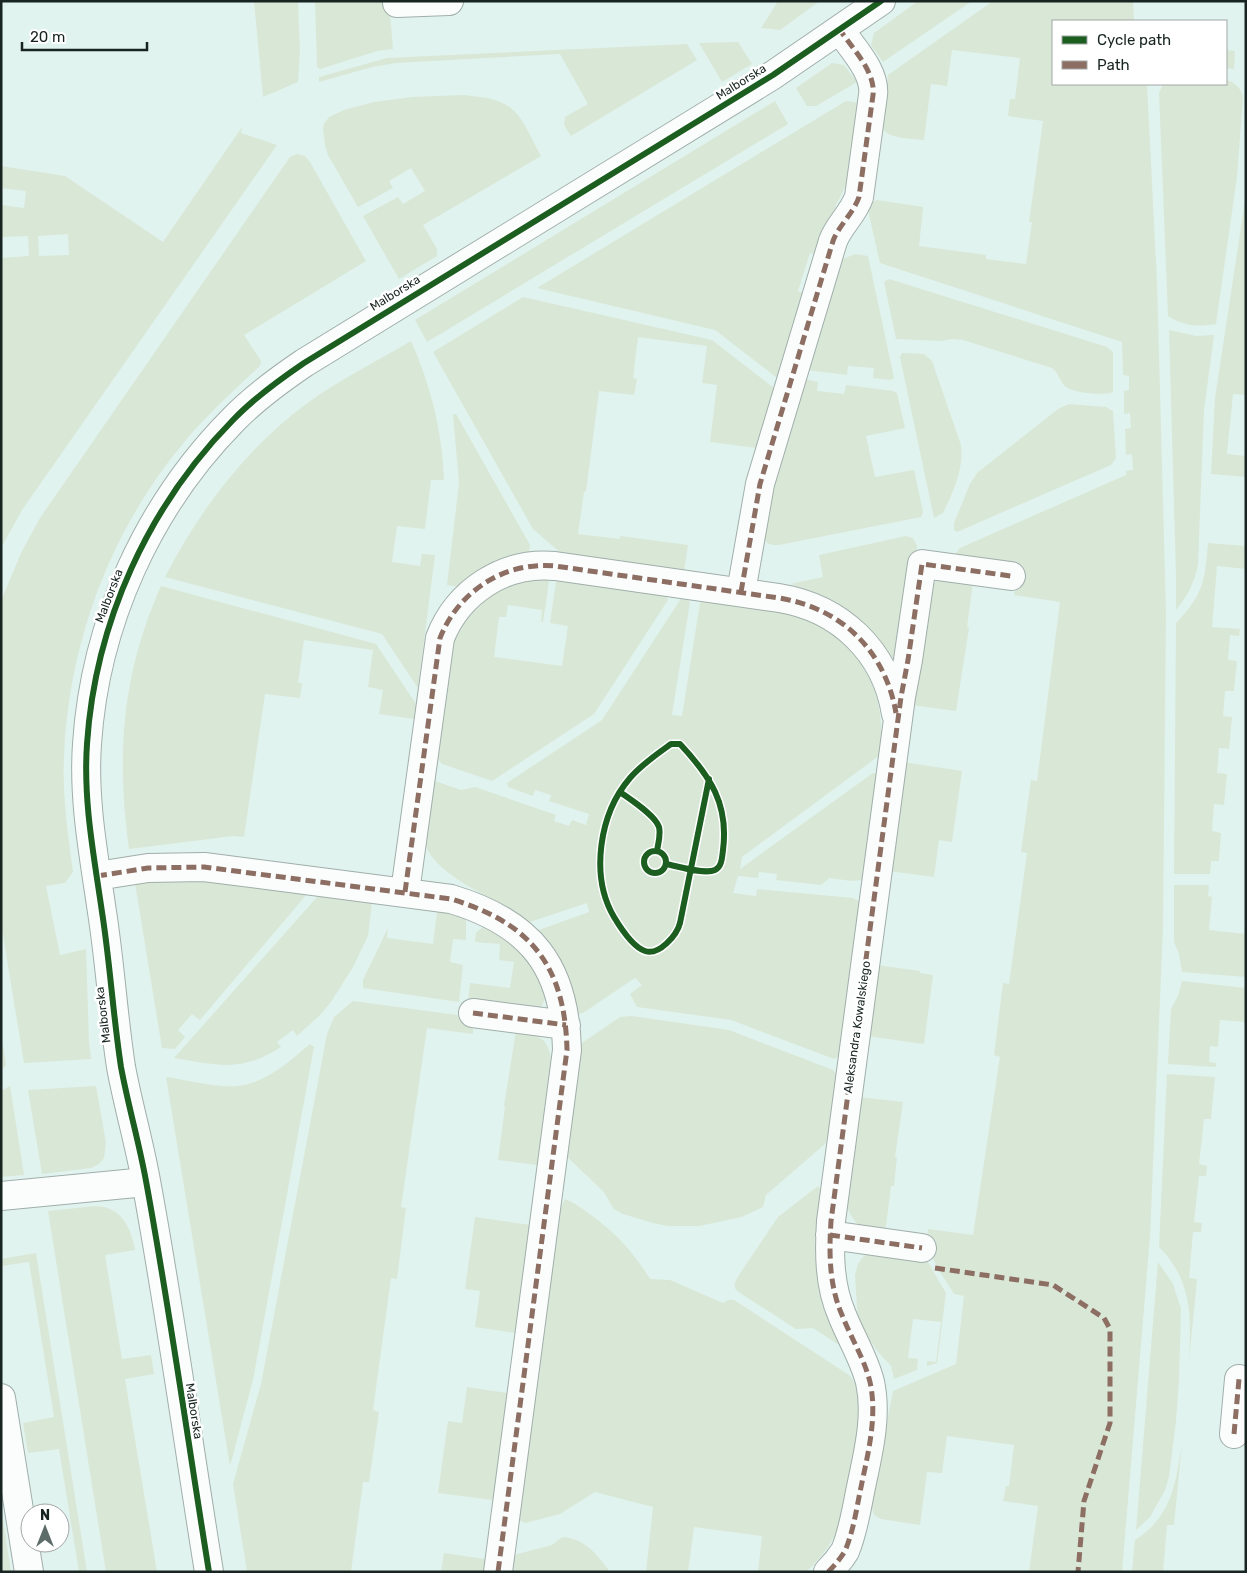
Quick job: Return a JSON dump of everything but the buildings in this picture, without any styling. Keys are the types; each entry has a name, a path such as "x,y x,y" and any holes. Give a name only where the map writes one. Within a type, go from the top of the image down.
{"street":[{"path":"397,4 449,1"},
{"name":"Malborska","path":"209,1572 146,1182 122,1069 88,811 86,762 95,676 121,591 147,536 166,504 205,451 233,420 254,401 304,363 773,75 880,1"},
{"path":"741,592 760,484 833,241 839,228 854,209 859,192 874,95 874,84 867,69 840,30"},
{"name":"Aleksandra Kowalskiego","path":"830,1570 839,1561 844,1552 854,1526 870,1438 872,1400 866,1369 841,1314 833,1289 830,1235 903,682 922,564 1011,576"},
{"path":"405,892 438,646 443,630 451,614 473,591 507,572 548,565 741,592 804,603 827,613 849,628 867,646 882,673 894,701 897,726"},
{"path":"97,876 148,868 204,867 451,899 475,906 496,916 518,931 536,948 555,978 566,1025 567,1050 498,1572"},
{"path":"473,1013 566,1025"},
{"path":"1,1196 146,1182"},
{"path":"830,1235 922,1248"},
{"path":"1234,1434 1240,1397"},
{"path":"1,1398 30,1572"}],"green space":[{"path":"254,1 298,1 300,51 298,82 263,97"},
{"path":"315,1 389,1 393,49 377,51 320,69 317,67"},
{"path":"778,1 820,1 780,30 761,28"},
{"path":"918,1 972,1 883,62 871,45 874,33"},
{"path":"993,1 1133,1 1134,20 1052,20 1052,85 1147,85 1157,281 1166,613 1163,928 1150,1237 1122,1572 1029,1572 1038,1506 1003,1501 1006,1486 1009,1486 1014,1445 947,1436 942,1473 927,1472 920,1525 881,1519 874,1515 871,1505 893,1391 956,1364 964,1296 954,1294 935,1263 927,1238 928,1229 973,1235 1000,1057 994,1055 1003,983 1009,984 1027,853 1021,852 1031,780 1037,781 1060,602 1014,595 1015,591 1012,590 1015,566 953,557 960,548 1126,475 1126,471 1133,470 1132,454 1126,455 1125,429 1131,428 1130,413 1124,414 1124,391 1129,390 1129,376 1123,375 1122,342 880,263 868,210 870,203 877,200 923,207 919,246 986,255 986,259 1026,264 1032,222 1029,222 1043,121 1008,116 1010,99 1015,99 1020,58 952,50 947,86 931,84 924,140 896,137 882,128 888,75"},
{"path":"738,42 752,64 722,82 699,43"},
{"path":"687,44 697,60 571,136 564,125 565,117 588,104 560,54 396,63 372,67 319,82 319,77 387,58"},
{"path":"1227,50 1235,51 1234,69 1227,68"},
{"path":"832,63 844,65 857,82 816,106 807,106 796,88"},
{"path":"1227,80 1237,86 1243,97 1237,177 1216,324 1191,325 1168,316 1159,93 1163,85 1227,85"},
{"path":"464,95 496,100 507,105 516,113 524,125 541,156 423,225 437,249 437,256 399,279 363,216 398,197 403,204 425,191 411,168 389,181 393,188 358,207 328,155 325,145 324,124 329,117 344,110 374,102 412,97"},
{"path":"775,101 788,124 427,342 415,320"},
{"path":"846,101 860,103 847,183 836,205 820,255 810,253 798,291 808,294 781,381 715,330 537,288"},
{"path":"242,127 241,133 277,145 22,510 1,548 1,258 29,256 28,236 1,237 1,205 24,208 26,191 1,188 1,166 65,176 163,242","holes":["68,234 69,255 39,256 38,236"]},
{"path":"297,154 305,156 310,162 366,261 244,335 261,361 260,366 203,421 159,475 136,511 116,549 99,588 85,629 75,671 68,713 64,756 66,814 73,872 65,883 46,886 60,955 86,949 91,1059 24,1063 1,923 1,601 21,553 40,518 290,157"},
{"path":"1246,194 1246,395 1233,394 1227,454 1246,456 1246,477 1211,474 1215,398"},
{"path":"855,254 868,256 894,378 891,380 873,378 874,368 848,366 847,375 806,370 836,262"},
{"path":"889,279 1107,347 1113,352 1113,392 1097,394 1070,389 1064,385 1052,368 963,340 896,339 884,282"},
{"path":"523,297 712,340 778,391 757,448 710,442 717,385 702,383 707,346 638,337 633,378 637,379 634,395 599,391 586,491 584,492 578,534 620,539 620,536 688,545 684,571 562,554 533,529 433,352"},
{"path":"1169,330 1196,336 1214,335 1204,410 1198,564 1190,589 1176,610 1176,576"},
{"path":"411,341 430,392 441,444 444,480 431,480 425,529 397,526 392,562 420,566 422,554 435,555 418,688 382,634 165,577 194,527 210,504 245,459 265,439 309,402 346,378"},
{"path":"902,353 924,354 932,361 961,445 961,463 954,489 943,513 934,518 900,357"},
{"path":"804,379 818,382 817,391 844,394 846,385 897,393 905,428 866,436 875,477 914,470 923,512 921,517 779,545 771,545 766,542 764,537 774,470"},
{"path":"1069,404 1106,407 1113,411 1116,458 1111,465 957,532 954,530 954,523 970,484 977,473 1058,409"},
{"path":"453,414 456,414 530,545 529,553 459,587 447,585 459,483"},
{"path":"906,536 913,538 917,546 901,652 894,659 888,656 855,617 839,604 821,595 790,584 823,577 819,555"},
{"path":"1208,543 1246,546 1246,569 1217,566 1212,627 1240,629 1239,636 1230,635 1228,660 1237,661 1234,691 1225,691 1223,716 1232,717 1229,749 1219,748 1217,773 1227,774 1224,805 1214,804 1212,831 1221,833 1219,861 1211,861 1210,874 1174,874 1176,623 1192,604 1201,587 1206,568"},
{"path":"546,579 549,582 543,622 541,622 542,610 508,605 506,617 499,617 494,657 562,666 568,626 550,623 556,582 558,580 666,595 668,600 594,714 492,781 442,764 435,756 453,639 464,621 482,601 501,589 523,581"},
{"path":"941,579 973,582 967,627 969,628 956,711 911,705 931,584"},
{"path":"161,586 376,644 416,704 414,719 379,714 383,690 368,687 373,650 304,640 298,683 302,683 300,698 265,694 244,837 233,836 129,849 123,780 125,715 138,651"},
{"path":"682,597 687,598 690,602 672,715 682,716 700,603 704,600 785,611 812,621 832,633 849,648 862,665 873,685 879,707 881,730 880,755 742,857 740,869 873,773 878,774 863,880 852,881 829,878 821,885 776,880 777,874 759,872 758,878 738,876 733,893 756,896 757,889 853,898 860,902 839,1056 834,1059 731,1020 637,1007 630,994 642,985 635,978 583,1013 578,1014 568,980 536,931 589,912 587,903 527,923 511,910 471,888 446,871 436,862 425,842 432,780 461,790 475,787 556,815 554,821 569,826 572,820 586,825 589,814 549,801 551,795 535,790 533,796 508,787 507,783 602,720"},
{"path":"903,762 962,771 952,842 939,840 934,877 889,871"},
{"path":"163,879 200,880 307,894 200,1020 192,1014 178,1030 185,1037 175,1049 162,1048 135,883"},
{"path":"1174,885 1209,885 1208,896 1212,897 1209,930 1246,934 1246,977 1182,972 1179,954 1174,942"},
{"path":"318,896 372,903 368,936 353,967 331,1002 320,1015 297,1036 293,1030 277,1042 281,1047 254,1061 229,1065 174,1058"},
{"path":"437,912 466,916 466,940 453,939 450,962 463,965 459,1002 363,988 363,980 388,928 387,938 433,944"},
{"path":"486,924 521,951 534,969 547,994 541,1008 468,1003 470,983 510,988 514,962 499,960 500,944 475,942 476,933"},
{"path":"876,965 920,971 920,973 933,975 924,1044 867,1036"},
{"path":"1182,981 1246,988 1246,1022 1220,1020 1218,1047 1210,1046 1209,1062 1216,1063 1216,1067 1168,1064 1171,1009 1178,996"},
{"path":"353,1001 457,1015 473,1029 473,1034 427,1028 401,1207 406,1208 397,1279 391,1278 373,1410 379,1412 369,1482 363,1482 351,1572 247,1572 233,1484 261,1384 327,1034 334,1017"},
{"path":"632,1016 729,1030 833,1070 836,1074 829,1134 825,1144 766,1195 763,1207 742,1217 699,1226 668,1226 653,1223 623,1214 614,1209 603,1191 566,1156 579,1045 620,1017"},
{"path":"516,1031 540,1037 547,1045 551,1058 538,1165 498,1160 504,1106"},
{"path":"1,1033 6,1065 1,1071"},
{"path":"310,1044 314,1047 253,1380 230,1466 166,1077 216,1085 244,1085 271,1074"},
{"path":"1167,1074 1215,1077 1211,1119 1204,1119 1199,1164 1207,1166 1206,1176 1199,1176 1194,1222 1202,1223 1201,1232 1193,1232 1189,1278 1197,1279 1189,1361 1189,1315 1184,1287 1170,1260 1159,1247"},
{"path":"10,1086 24,1175 1,1177 1,1091"},
{"path":"96,1086 106,1143 104,1158 99,1164 91,1168 42,1174 28,1090"},
{"path":"859,1097 903,1102 895,1157 897,1157 894,1186 891,1186 885,1234 861,1226 853,1219 847,1206"},
{"path":"818,1186 821,1190 815,1240 816,1268 825,1308 842,1347 813,1328 796,1329 737,1291 735,1287 739,1275 778,1217"},
{"path":"565,1199 576,1204 617,1236 650,1279 670,1280 723,1303 728,1300 734,1300 849,1375 853,1380 856,1386 858,1401 857,1438 851,1480 843,1516 835,1535 824,1552 806,1572 758,1572 762,1536 694,1527 688,1572 646,1572 653,1507 595,1492 560,1514 525,1523 517,1519 558,1214"},
{"path":"96,1206 112,1210 124,1220 131,1234 135,1250 105,1255 122,1359 151,1355 154,1374 125,1379 157,1572 106,1572 48,1211"},
{"path":"475,1217 530,1225 515,1333 475,1327 480,1291 465,1289"},
{"path":"36,1253 87,1572 79,1572 70,1517 70,1503 68,1503 59,1449 28,1453 23,1423 54,1417 29,1262 1,1266 1,1259"},
{"path":"867,1254 925,1257 946,1293 937,1363 927,1366 927,1361 936,1362 941,1322 913,1319 908,1358 918,1359 917,1370 894,1379 891,1366 878,1352 858,1323 855,1275 858,1264"},
{"path":"1158,1262 1173,1284 1181,1309 1176,1421 1169,1477 1165,1490 1150,1517 1136,1530"},
{"path":"467,1387 507,1393 493,1500 438,1493 448,1421 462,1423"},
{"path":"1182,1443 1174,1525 1167,1525 1163,1572 1132,1572 1135,1540 1157,1521 1165,1509 1174,1485"},
{"path":"2,1513 11,1572 1,1572"},
{"path":"565,1537 579,1541 591,1549 610,1572 509,1572 514,1555 552,1545"},
{"path":"444,1553 485,1559 483,1572 441,1572"}],"marked path":[{"path":"741,592 760,484 833,241 859,197 873,86 867,69 840,30"},
{"path":"828,1572 845,1551 850,1537 856,1514 872,1423 873,1409 870,1382 842,1315 832,1281 830,1257 831,1221 901,697 922,564 1011,576"},
{"path":"405,892 440,638 448,621 458,607 485,583 501,574 536,566 555,566 779,598 801,603 822,611 840,622 857,636 882,670 896,713"},
{"path":"97,876 148,868 204,867 451,899 479,909 503,921 522,935 538,952 551,972 559,994 565,1020 567,1050 498,1572"},
{"path":"473,1013 566,1025"},
{"path":"830,1235 922,1248"},
{"path":"935,1268 1053,1285 1104,1318 1110,1329 1110,1423 1084,1501 1078,1572"},
{"path":"1234,1434 1239,1379"}],"cycle path":[{"path":"209,1572 155,1230 121,1067 88,807 86,765 92,699 101,654 114,611 131,569 152,528 175,490 203,454 241,412 276,383 304,363 773,75 881,1"},
{"path":"666,864 684,868 691,870 698,871 715,870 719,867 723,850 723,819 715,792 708,779 700,768 680,744 671,744 630,778 619,793 611,809 601,846 602,883 607,901 623,931 640,949 645,951 650,952 661,948 675,933 680,923 687,887 691,869 702,815 705,797 709,779"},
{"path":"620,792 657,822 660,833 657,851"},
{"path":"655,851 663,854 666,862 663,870 655,873 647,870 644,862 647,854 655,851"}]}
